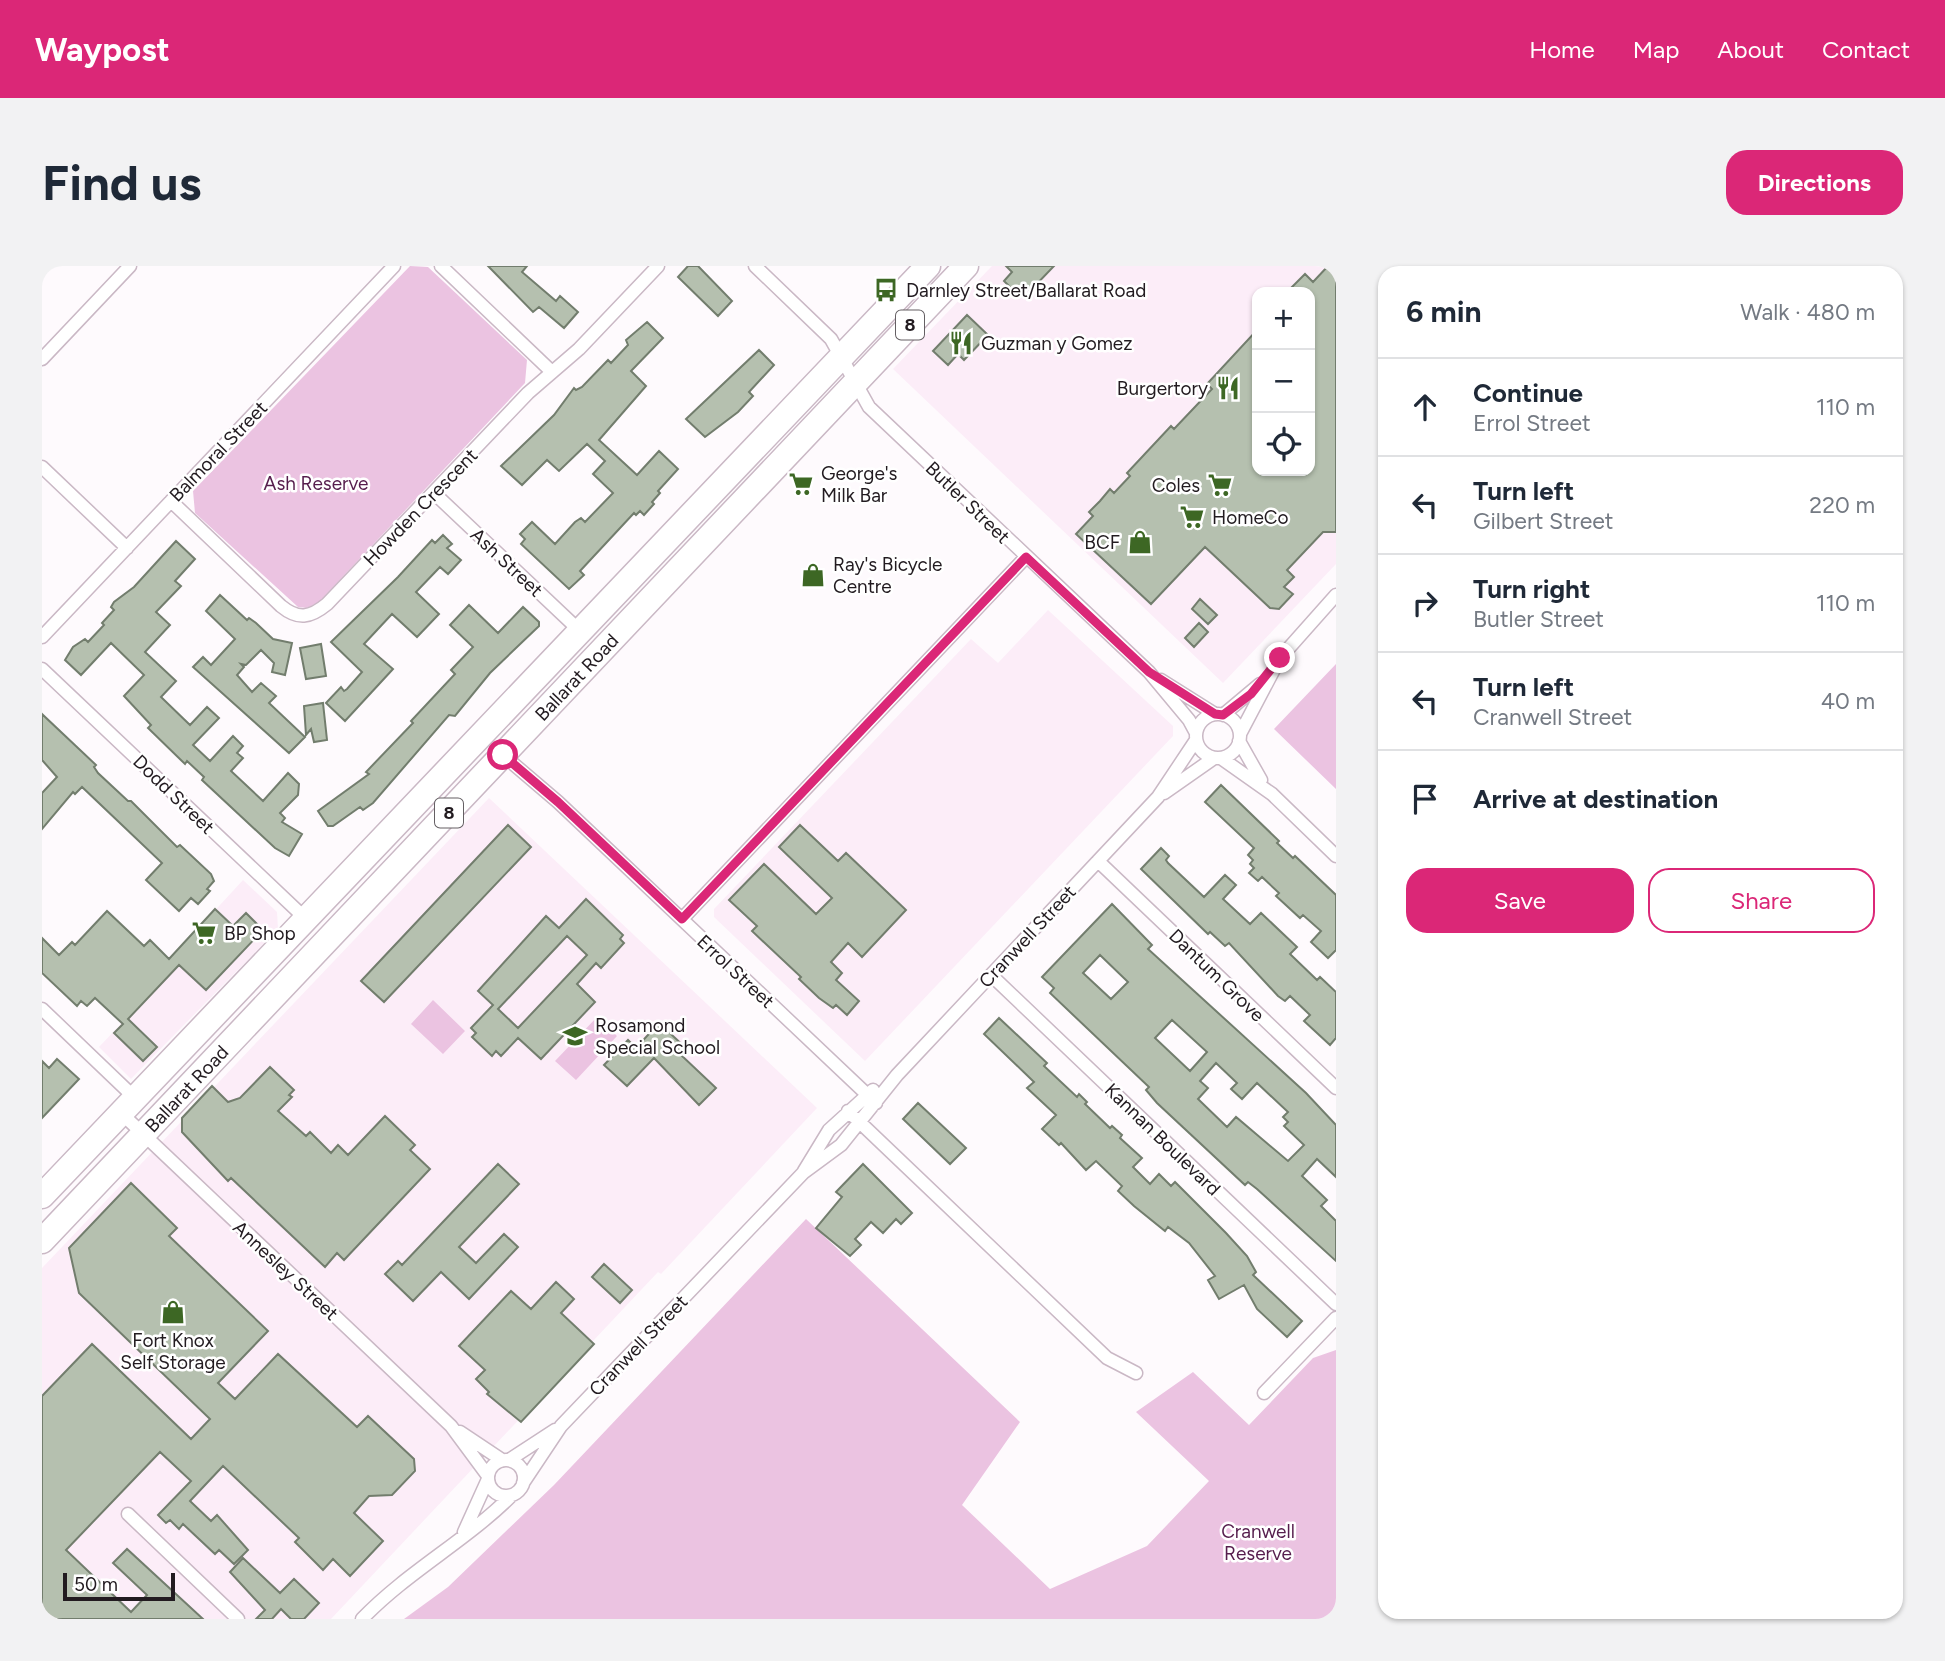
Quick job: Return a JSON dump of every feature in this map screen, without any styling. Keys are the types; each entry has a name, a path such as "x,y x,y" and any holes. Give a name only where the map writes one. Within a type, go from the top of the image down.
{"highway":[{"name":"Ballarat Road","path":"42,1196 928,266"},
{"name":"Ballarat Road","path":"42,1241 966,266"}],"street":[{"path":"42,359 130,266"},
{"name":"Balmoral Street","path":"42,637 394,266"},
{"path":"441,266 552,372"},
{"name":"Howden Crescent","path":"171,501 281,606 295,616 304,616 327,604 658,266"},
{"name":"Butler Street","path":"755,266 831,339 869,407 1149,672 1189,720 1196,736"},
{"path":"42,467 127,548"},
{"name":"Ash Street","path":"435,494 580,631"},
{"path":"682,919 1026,557"},
{"path":"1218,758 1233,752 1269,675 1295,639 1336,595"},
{"name":"Dodd Street","path":"42,669 306,919"},
{"name":"Butler Street","path":"1149,672 1219,715"},
{"path":"1269,675 1219,715 1202,721 1196,736 1203,752 1218,758 1272,794"},
{"path":"1219,715 1235,723 1239,738 1258,776 1272,794 1336,856"},
{"name":"Cranwell Street","path":"803,1173 829,1130 848,1111 871,1099 897,1074 1158,797 1196,736"},
{"name":"Errol Street","path":"503,755 558,802 871,1099"},
{"name":"Cranwell Street","path":"1158,797 1218,758"},
{"name":"Dantum Grove","path":"1098,861 1336,1088"},
{"name":"Kannan Boulevard","path":"991,975 1336,1304"},
{"name":"Annesley Street","path":"42,1009 128,1106 143,1135 450,1426 488,1478"},
{"name":"Cranwell Street","path":"523,1483 561,1426 803,1173 841,1145 861,1123 871,1099"},
{"path":"848,1111 1107,1358 1136,1373"},
{"path":"1264,1393 1336,1318"},
{"name":"Annesley Street","path":"450,1426 506,1460"},
{"name":"Cranwell Street","path":"506,1460 561,1426"},
{"path":"362,1619 464,1533 493,1514 523,1483 523,1471 506,1460 493,1466 464,1533"},
{"path":"488,1478 496,1493 512,1495"},
{"path":"128,1514 239,1619"}],"shaded area":[{"name":"HomeCo","path":"992,266 1336,266 1336,564 1223,683 893,369"},
{"path":"1048,610 1173,726 1173,736 865,1061 714,917 714,909 971,639 998,663"},
{"path":"489,798 817,1108 661,1274 658,1272 331,1619 42,1619 42,1268"},
{"path":"243,880 277,912 278,929 131,1079 99,1047 179,963 173,956"}],"green space":[{"name":"Ash Reserve","path":"410,266 428,267 527,360 525,383 319,602 307,608 298,607 195,513 193,491"},
{"path":"1336,664 1336,789 1274,729"},
{"path":"433,1000 465,1031 443,1054 411,1024"},
{"path":"597,1017 617,1036 576,1080 555,1061"},
{"name":"Cranwell Reserve","path":"806,1219 1020,1422 962,1505 1050,1589 1147,1546 1209,1481 1136,1412 1193,1372 1249,1425 1313,1358 1336,1350 1336,1619 404,1619 448,1587 554,1485"}],"building":[{"path":"488,266 527,266 522,272 556,301 560,296 578,312 564,328 539,307 533,312"},
{"path":"688,266 698,266 732,301 718,316 678,277"},
{"path":"1006,266 1054,266 1030,291 1025,286 1017,294 1004,281 1012,272"},
{"path":"1328,266 1336,266 1336,532 1323,532 1287,570 1294,577 1284,587 1293,594 1279,609 1270,608 1205,547 1151,604 1076,534 1093,516 1089,512 1110,489 1114,493 1130,476 1127,473 1171,426 1174,429 1212,389 1207,384 1252,335 1252,476 1315,476 1315,287 1292,287 1305,274 1313,282"},
{"name":"Guzman y Gomez","path":"967,315 988,335 964,360 958,354 948,365 933,351"},
{"path":"647,322 663,338 631,371 646,386 599,440 637,475 659,451 678,469 658,491 660,493 652,502 654,504 644,515 640,511 636,515 634,513 580,571 584,575 569,589 521,544 525,539 520,534 532,522 555,544 575,522 581,518 585,522 613,493 593,474 605,461 587,444 559,471 547,460 522,485 501,466 554,415 574,388 576,390 582,387 608,360 611,363 628,345 626,340"},
{"path":"759,350 774,365 749,392 753,396 738,412 705,437 686,419"},
{"path":"443,535 452,544 447,548 461,560 448,574 440,567 416,592 439,614 417,637 392,614 364,644 393,669 345,721 326,703 341,687 344,691 347,689 362,672 331,642 432,540 435,543"},
{"path":"176,541 195,559 175,581 181,586 156,612 170,625 145,652 176,681 161,697 190,725 207,707 219,718 193,745 210,761 233,736 243,746 237,753 243,758 231,771 263,801 288,773 299,784 298,795 280,813 285,818 282,822 302,834 289,856 275,848 202,780 204,777 187,761 185,764 148,728 151,725 124,696 144,675 111,643 81,675 65,660 73,647 85,639 88,642 104,625 102,623 114,610 111,607 114,602 134,587"},
{"path":"220,595 273,639 292,643 285,675 272,672 274,663 261,650 246,665 241,664 244,667 237,675 252,692 261,683 276,696 269,703 305,737 289,753 193,667 203,657 211,665 235,639 206,611"},
{"path":"1200,599 1217,615 1208,624 1192,609"},
{"path":"469,605 498,633 523,607 539,622 539,626 490,673 455,716 449,715 373,803 363,810 360,807 333,826 328,826 318,811 369,774 366,772 455,674 451,670 473,647 450,625"},
{"path":"1199,623 1208,632 1194,647 1185,638"},
{"path":"321,644 326,676 306,679 300,648"},
{"path":"323,703 327,740 314,742 311,729 306,735 304,706"},
{"path":"42,714 96,765 94,767 98,773 131,801 177,847 180,845 211,874 214,881 207,889 210,891 198,904 191,898 179,911 146,880 162,863 82,787 75,794 73,792 42,829 42,793 57,777 42,760"},
{"path":"1221,785 1279,841 1277,843 1293,858 1295,856 1336,895 1336,950 1328,958 1311,942 1321,931 1303,915 1300,918 1276,896 1279,893 1262,877 1258,881 1249,873 1254,868 1250,864 1253,860 1248,855 1254,848 1205,802"},
{"path":"508,825 531,847 384,1002 361,981"},
{"path":"800,825 838,861 846,853 906,910 862,957 848,943 831,962 842,973 836,980 859,1001 847,1015 836,1005 833,1008 819,998 799,979 801,977 752,931 757,926 729,900 764,864 816,914 832,898 779,847"},
{"path":"1161,848 1169,856 1166,860 1168,863 1204,897 1225,875 1236,885 1223,899 1250,924 1261,913 1297,947 1290,954 1317,980 1320,977 1336,992 1336,1038 1330,1045 1304,1021 1310,1015 1290,996 1285,1001 1278,996 1229,943 1225,946 1210,932 1208,934 1141,869"},
{"path":"586,899 623,935 620,939 624,943 601,968 596,963 577,984 595,1002 541,1059 518,1038 501,1056 496,1051 492,1056 472,1037 476,1033 471,1028 493,1005 478,991 546,916 559,928","holes":["567,936 587,955 518,1028 498,1009"]},
{"path":"1112,904 1152,945 1148,949 1306,1093 1336,1125 1336,1177 1317,1159 1302,1176 1327,1200 1321,1206 1336,1221 1336,1261 1257,1189 1248,1182 1245,1185 1157,1103 1146,1090 1149,1087 1050,993 1054,988 1042,977","holes":["1100,955 1128,982 1111,999 1083,973","1172,1020 1207,1052 1190,1071 1155,1038","1216,1063 1237,1083 1231,1089 1242,1099 1257,1083 1288,1112 1283,1117 1288,1122 1284,1126 1304,1145 1288,1161 1236,1117 1227,1127 1198,1099 1208,1088 1200,1081"]},
{"path":"215,909 233,926 246,913 263,930 206,990 179,965 128,1019 157,1047 143,1061 114,1033 123,1024 95,998 87,1006 81,1001 77,1006 42,973 42,938 59,955 72,942 75,945 107,911 144,946 150,940 169,959"},
{"path":"999,1018 1047,1063 1044,1066 1077,1097 1079,1094 1087,1102 1085,1104 1110,1128 1112,1126 1122,1135 1120,1138 1142,1158 1133,1167 1150,1184 1159,1174 1171,1186 1175,1182 1247,1256 1256,1272 1253,1275 1302,1321 1287,1337 1257,1309 1244,1285 1219,1299 1208,1280 1215,1276 1189,1243 1168,1227 1165,1231 1134,1206 1118,1191 1122,1186 1096,1161 1086,1170 1061,1143 1059,1145 1042,1129 1056,1115 1027,1088 1034,1082 984,1034"},
{"path":"659,1023 687,1049 681,1055 716,1088 699,1105 654,1058 627,1086 604,1065 628,1040 636,1048"},
{"path":"57,1059 79,1079 42,1118 42,1061 49,1068"},
{"path":"270,1067 294,1090 289,1095 292,1097 278,1111 306,1136 310,1132 331,1153 338,1145 348,1155 385,1116 415,1145 410,1150 430,1169 344,1260 337,1253 325,1267 231,1178 228,1181 182,1132 182,1118 212,1086 228,1102 240,1098"},
{"path":"918,1103 966,1148 950,1164 903,1119"},
{"path":"498,1164 519,1184 459,1247 476,1263 504,1234 518,1247 469,1299 441,1272 413,1301 385,1274 398,1261 402,1265"},
{"path":"863,1164 912,1213 901,1224 896,1219 883,1233 871,1222 855,1239 861,1245 850,1256 816,1228 842,1197 836,1192"},
{"path":"131,1183 177,1228 169,1236 268,1331 218,1383 235,1399 278,1354 357,1427 368,1416 414,1459 415,1471 392,1495 369,1496 354,1513 383,1541 350,1576 333,1559 323,1570 295,1542 299,1538 223,1466 190,1501 211,1521 217,1515 248,1550 234,1564 219,1550 215,1554 183,1524 179,1529 170,1520 166,1523 158,1515 191,1481 160,1452 66,1550 131,1612 147,1595 113,1563 127,1549 203,1619 42,1619 42,1396 92,1344 191,1439 210,1419 79,1293 69,1248"},
{"path":"604,1264 632,1290 620,1303 592,1277"},
{"path":"556,1282 574,1299 561,1313 594,1344 521,1422 487,1394 489,1392 476,1379 485,1370 459,1346 511,1291 531,1309"},
{"path":"243,1558 280,1593 294,1579 319,1603 304,1619 291,1619 281,1609 272,1619 256,1619 265,1610 230,1572"}],"place":[{"name":"Darnley Street/Ballarat Road","path":"886,290"},
{"name":"Guzman y Gomez","path":"961,343"},
{"name":"Burgertory","path":"1228,388"},
{"name":"George's Milk Bar","path":"801,484"},
{"name":"Coles","path":"1220,485"},
{"name":"HomeCo","path":"1192,517"},
{"name":"BCF","path":"1140,542"},
{"name":"Ray's Bicycle Centre","path":"813,575"},
{"name":"BP Shop","path":"204,933"},
{"name":"Rosamond Special School","path":"575,1036"},
{"name":"Fort Knox Self Storage","path":"173,1312"}],"route":[{"path":"503,755 543,792 558,802 682,919 1026,557 1149,672 1215,714 1223,715 1251,694 1280,658"}]}
